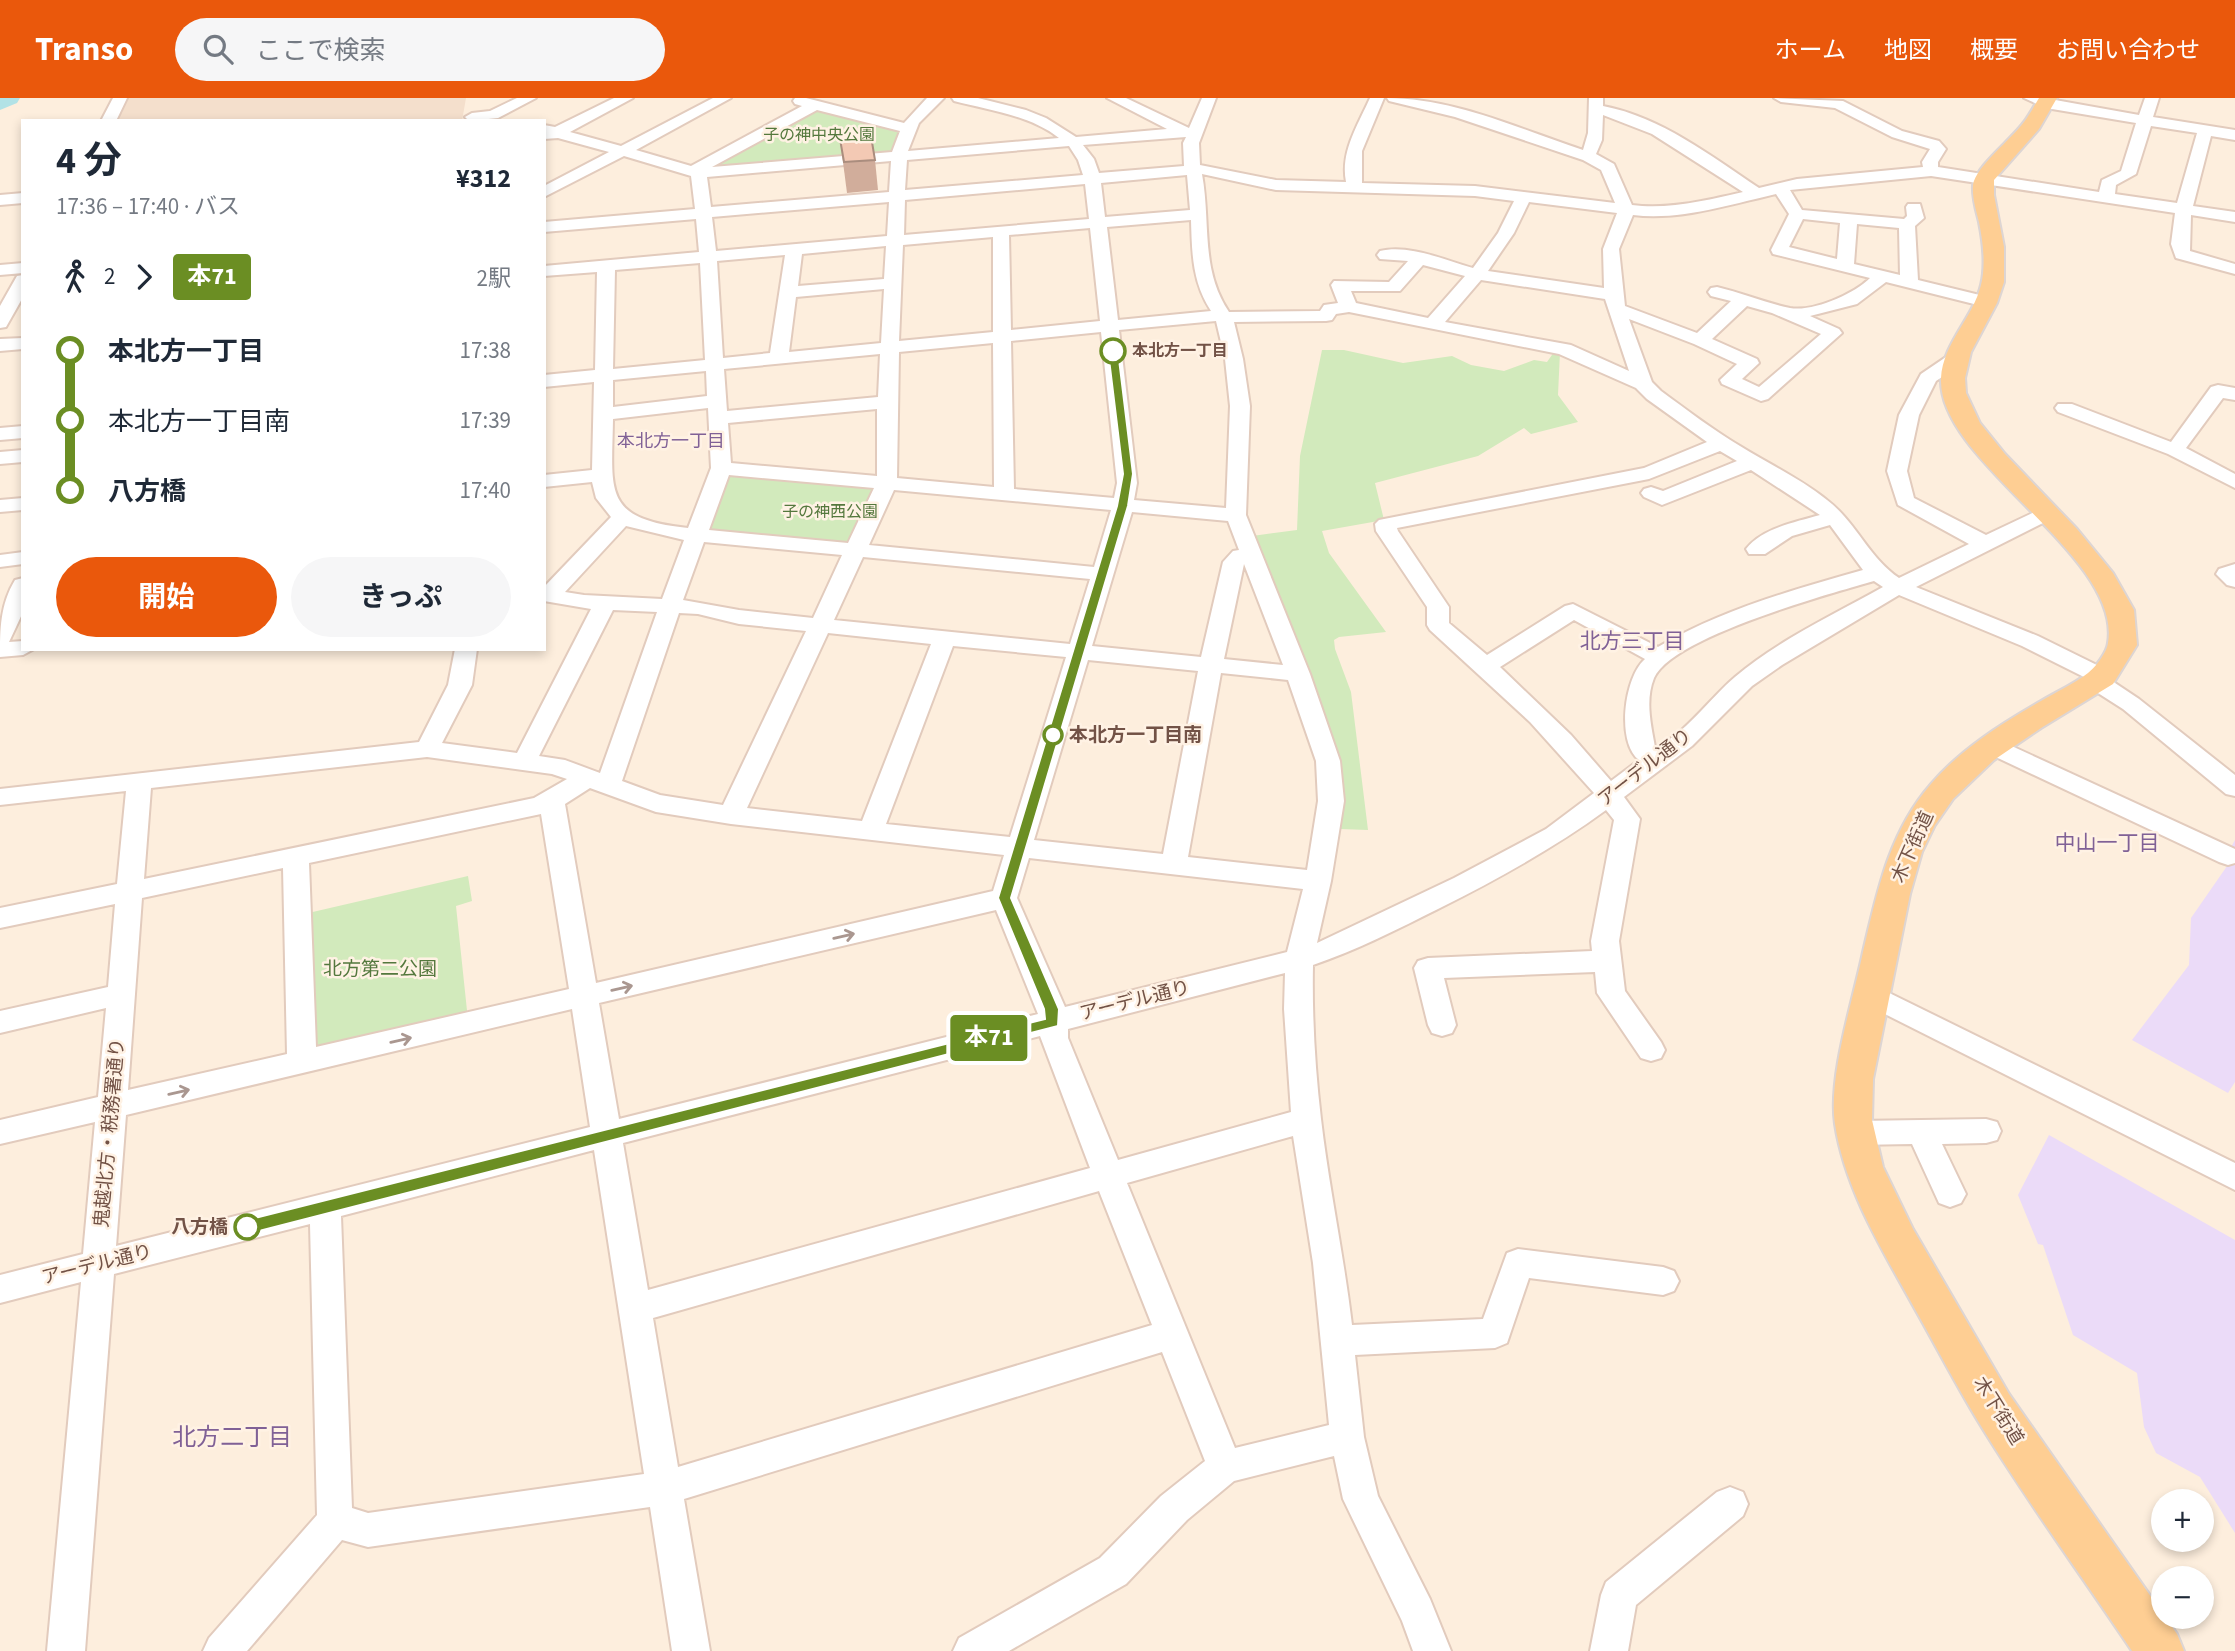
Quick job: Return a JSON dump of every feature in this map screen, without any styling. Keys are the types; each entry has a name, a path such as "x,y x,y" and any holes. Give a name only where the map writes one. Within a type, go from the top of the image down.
{"main road":[{"path":"1984,179 2032,125 2042,100"},
{"name":"木下街道","path":"1984,179 1984,201 1994,253 1991,289 1956,359 1954,393 1976,437 2095,566 2114,594 2124,620 2125,638 2122,653 2114,666 2099,679 1992,745 1947,787 1919,825 1901,865 1871,995 1854,1079 1853,1120 1864,1167 1881,1207 1994,1408 2160,1651"}],"street":[{"path":"109,119 120,98"},
{"path":"475,98 471,119 493,115 529,98"},
{"path":"548,133 626,98"},
{"path":"546,191 724,98"},
{"path":"790,98 907,128"},
{"path":"731,815 887,483 889,347 900,156 907,128 918,113 937,98"},
{"path":"959,98 1030,117 1057,129 1075,141 1086,155 1093,180 1128,474 1123,506 1004,898 1052,1009 1054,1038 1225,1467"},
{"path":"1114,98 1190,133"},
{"path":"1209,98 1190,133 1199,214 1201,264 1208,293 1223,316 1234,359 1240,407 1236,515 1298,674 1328,761 1331,801 1318,881 1299,959 1298,1009 1306,1120 1329,1263 1347,1437 1361,1499 1417,1612 1432,1651"},
{"path":"1355,186 1352,177 1353,154 1377,98"},
{"path":"1394,98 1438,103 1583,155 1608,167 1626,211 1611,249 1615,302 1643,384"},
{"path":"1781,98 1838,104 1897,134 1934,144 1938,149 1930,162 1931,171"},
{"path":"2106,198 2108,183 2128,174 2152,98"},
{"path":"2042,100 2235,135"},
{"path":"1583,155 1589,153 1597,141 1595,103 1682,144 1758,195"},
{"path":"696,172 815,105"},
{"path":"493,115 507,119"},
{"path":"2205,130 2184,210 2179,247 2182,254 2235,269"},
{"path":"548,133 696,172 1190,133"},
{"path":"546,227 1203,169 1276,185 1475,191 1647,212 1709,205 1797,184 1931,171 2235,217"},
{"path":"0,918 539,806 598,781 670,606 721,468 708,257 696,172"},
{"path":"1781,188 1797,214"},
{"path":"0,200 21,198"},
{"path":"1434,323 1477,274 1513,224 1523,198"},
{"path":"1797,214 1908,224 1916,218 1914,207"},
{"path":"546,271 1199,214"},
{"path":"1797,214 1779,250 1986,302"},
{"path":"1845,266 1849,219"},
{"path":"1908,224 1909,282"},
{"path":"1001,231 1004,494"},
{"path":"779,358 794,249"},
{"path":"1387,255 1405,255 1477,274 1615,302 1750,363 1729,380 1761,395 1833,333 1789,314 1717,292"},
{"path":"1349,307 1340,285 1394,287 1419,259"},
{"path":"606,266 603,475 607,501 623,517 653,529 1101,574"},
{"path":"0,270 21,268"},
{"path":"1789,314 1846,304 1865,295 1882,276"},
{"path":"788,292 893,283"},
{"path":"0,323 21,284"},
{"path":"1700,340 1744,299"},
{"path":"546,381 1110,325 1223,316 1326,316 1330,309 1349,307 1564,349 1643,384 1720,443 1819,503 1846,527 1859,553 1887,580 2030,641 2099,679 2235,788"},
{"path":"0,345 21,342"},
{"path":"1956,359 1928,378 1909,415 1897,471 1905,501 1986,544"},
{"path":"2175,450 2218,391 2235,394"},
{"path":"604,414 887,402"},
{"path":"2065,408 2175,450 2235,482"},
{"path":"0,434 21,432"},
{"path":"1651,1050 1611,993 1607,961 1605,941 1627,819 1610,795 1556,736 1486,666 1438,625 1438,607 1387,531 1386,524 1649,473 1720,443"},
{"path":"0,458 21,456"},
{"path":"1651,493 1662,499 1752,462"},
{"path":"721,468 1236,515"},
{"path":"546,481 603,475"},
{"path":"0,506 21,504"},
{"name":"アーデル通り","path":"0,1289 1299,959 1339,946 1463,886 1555,835 1683,740 1744,681 1887,580 1986,544 2046,514"},
{"path":"547,594 623,517"},
{"path":"1757,549 1785,531 1834,517"},
{"path":"1174,865 1211,665 1234,562 1241,556 1251,554"},
{"path":"0,561 21,558"},
{"path":"2235,570 2227,574 2235,580"},
{"path":"1657,761 1643,751 1636,699 1649,667 1682,642 1796,596 1887,580"},
{"path":"0,639 21,590"},
{"path":"547,594 584,602 698,607 739,617 1298,674"},
{"path":"524,762 605,603"},
{"path":"1486,666 1573,611 1661,658"},
{"path":"870,832 945,637"},
{"path":"0,650 21,648"},
{"path":"427,749 460,685 466,651"},
{"path":"1992,745 2228,856"},
{"path":"0,797 427,749 556,766 656,803 731,815 1318,881"},
{"name":"鬼越北方・税務署通り","path":"60,1649 113,1108 139,781"},
{"path":"552,801 691,1651"},
{"path":"296,855 302,1063"},
{"path":"0,1132 113,1108 1004,898"},
{"path":"1442,1025 1428,968 1607,961"},
{"path":"0,1022 122,995"},
{"path":"1871,995 2235,1177"},
{"path":"636,1308 1306,1120"},
{"path":"1856,1133 1986,1130"},
{"path":"1922,1132 1950,1194"},
{"path":"222,1651 335,1521 325,1208"},
{"path":"1337,1341 1495,1332 1518,1263 1663,1281"},
{"path":"335,1521 368,1530 664,1488 1172,1334"},
{"path":"972,1651 1113,1572 1174,1508 1225,1467 1347,1437"},
{"path":"1609,1651 1619,1595 1730,1504"}],"shaded area":[{"path":"126,98 466,98 462,119 115,119"},
{"path":"2235,840 2235,1082 2228,1093 2132,1040 2189,965 2191,918 2234,856 2230,849"},
{"path":"2049,1135 2235,1240 2235,1533 2214,1499 2214,1489 2208,1489 2200,1477 2156,1453 2144,1427 2137,1373 2073,1335 2043,1245 2038,1244 2018,1195"}],"green space":[{"name":"子の神中央公園","path":"820,109 899,128 895,154 702,170 812,110"},
{"path":"1322,350 1344,350 1403,363 1452,356 1471,365 1504,371 1534,360 1547,362 1554,352 1560,352 1558,395 1578,422 1531,434 1524,428 1478,456 1375,483 1384,520 1322,531 1329,553 1386,632 1339,637 1334,640 1351,692 1368,830 1340,829 1328,732 1252,536 1297,530 1300,456"},
{"name":"子の神西公園","path":"736,473 881,485 852,544 714,531 708,525 727,477"},
{"name":"北方第二公園","path":"468,876 472,901 456,906 468,1020 308,1057 304,914"}],"building":[{"path":"871,136 875,160 844,162 840,139"}],"waterway":[{"path":"0,103 9,98"}],"bus line":[{"name":"本71","path":"247,1227 1053,1022 1052,1009 1004,898 1123,506 1128,474 1113,351"}],"place":[{"name":"本北方一丁目","path":"1113,351"},
{"name":"本北方一丁目南","path":"1053,735"},
{"name":"八方橋","path":"247,1227"}],"district":[{"name":"本北方一丁目","path":"671,441"},
{"name":"北方三丁目","path":"1632,641"},
{"name":"中山一丁目","path":"2107,843"},
{"name":"北方二丁目","path":"232,1437"}]}
